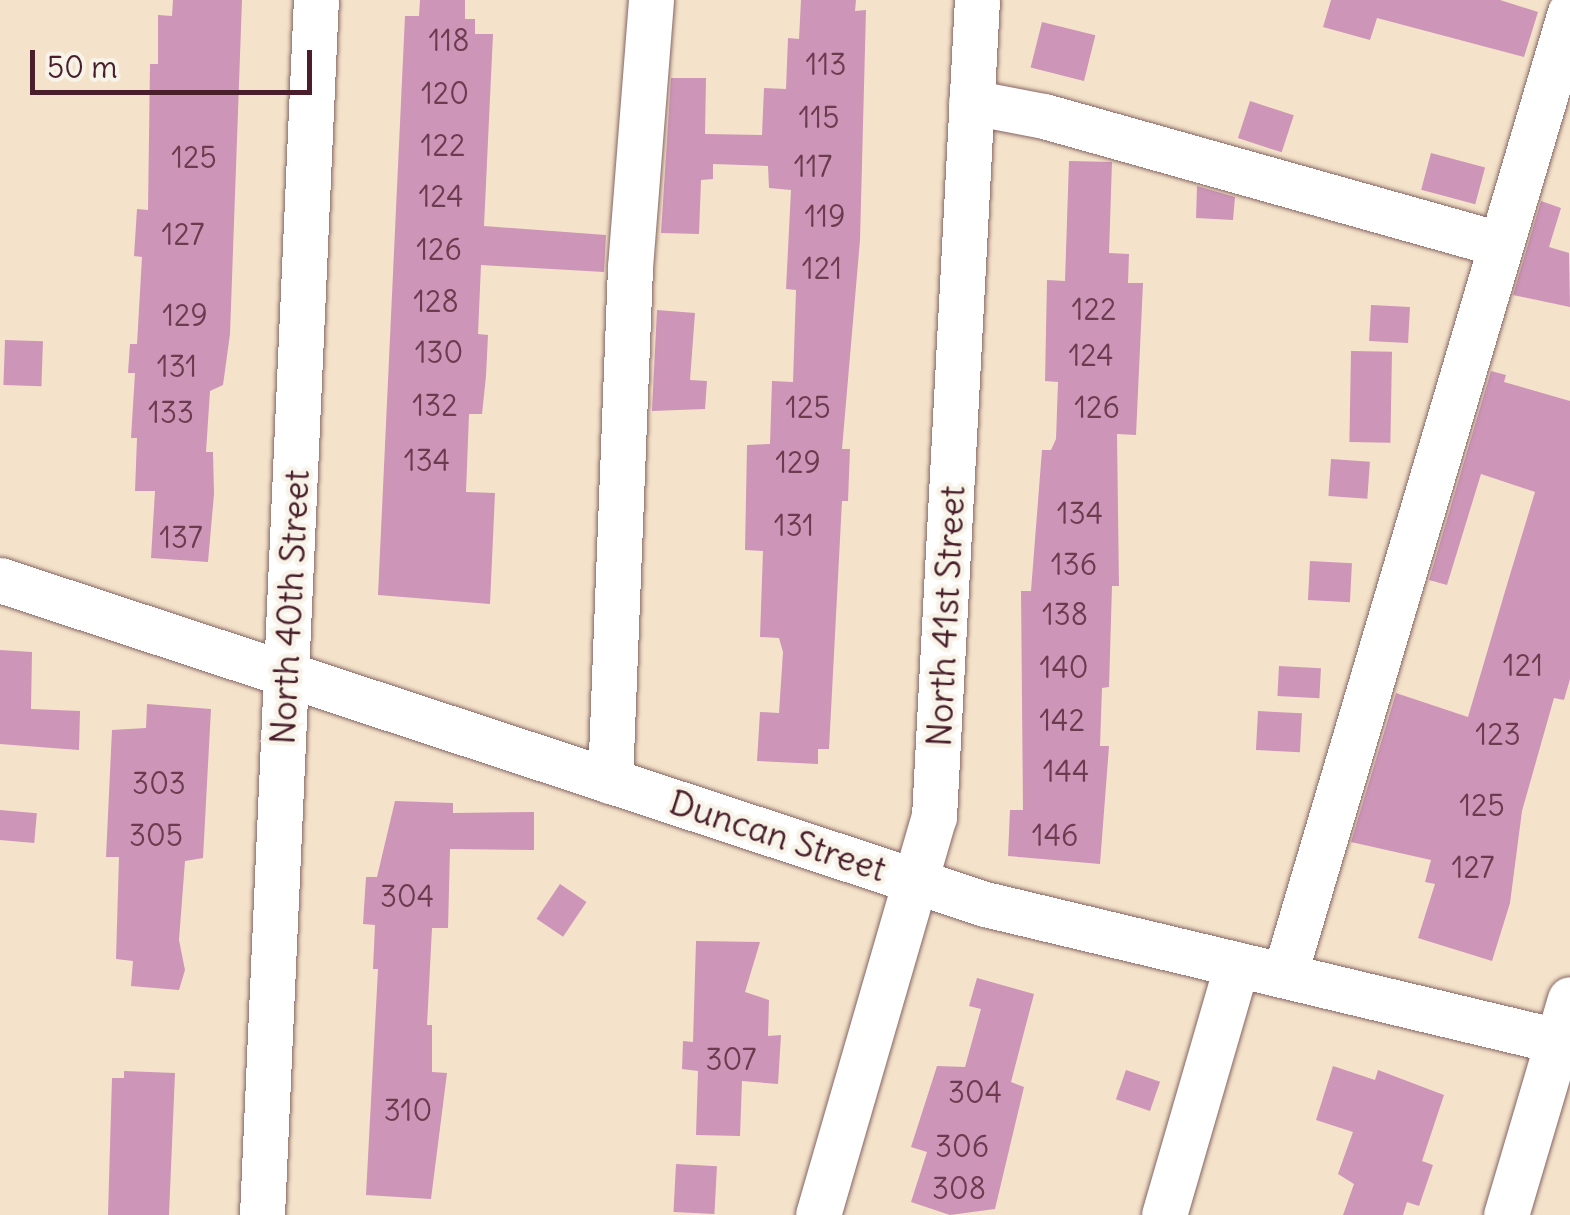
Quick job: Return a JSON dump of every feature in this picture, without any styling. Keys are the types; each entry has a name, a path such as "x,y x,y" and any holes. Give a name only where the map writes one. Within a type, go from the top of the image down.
{"street":[{"name":"North 40th Street","path":"262,1215 316,0"},
{"path":"610,781 630,267 651,0"},
{"name":"North 41st Street","path":"818,1215 919,880 934,817 976,0"},
{"path":"1285,974 1570,12"},
{"path":"972,102 1044,116 1500,244"},
{"name":"Duncan Street","path":"0,580 985,904 1564,1043"},
{"path":"1164,1215 1237,964"},
{"path":"1506,1215 1564,1043 1570,999"}],"building":[{"path":"173,0 242,0 230,334 223,385 210,391 206,452 213,452 214,494 208,562 151,558 155,491 135,491 137,438 131,438 135,373 128,373 130,344 137,344 142,257 134,256 137,209 148,210 150,64 158,64 158,15 172,16"},
{"path":"420,0 465,0 465,19 475,19 475,34 493,34 484,226 606,235 604,272 481,265 478,334 488,335 486,376 482,414 469,414 466,492 495,493 490,604 378,595 405,16 419,16"},
{"path":"801,0 856,0 855,11 866,10 860,240 842,449 850,449 848,501 842,501 829,749 818,749 818,764 757,761 760,712 779,713 783,652 779,638 760,637 763,551 745,550 747,445 770,444 772,381 793,382 796,290 786,289 791,190 769,188 768,166 713,164 713,179 701,180 699,234 661,233 671,78 706,78 705,134 762,135 764,88 786,89 788,38 799,39"},
{"path":"1331,0 1500,0 1538,12 1524,57 1377,18 1370,40 1323,27"},
{"path":"1042,22 1095,35 1084,81 1031,68"},
{"path":"1250,101 1294,115 1282,152 1238,138"},
{"path":"1431,153 1485,167 1475,204 1421,190"},
{"path":"1069,161 1112,162 1109,253 1129,254 1128,283 1143,283 1136,435 1117,434 1119,586 1112,586 1109,687 1102,688 1100,746 1109,746 1100,864 1008,856 1010,810 1023,810 1021,591 1031,591 1042,450 1051,450 1056,439 1058,382 1045,381 1047,280 1065,281"},
{"path":"1197,186 1235,197 1233,220 1196,218"},
{"path":"1541,201 1561,208 1549,247 1569,253 1570,307 1513,295"},
{"path":"1371,305 1410,307 1408,343 1369,341"},
{"path":"657,310 695,313 690,380 707,381 705,409 652,411"},
{"path":"5,340 43,341 41,386 3,385"},
{"path":"1351,351 1392,352 1390,443 1349,442"},
{"path":"1491,371 1506,375 1504,382 1570,401 1570,679 1564,700 1554,698 1522,811 1510,903 1492,961 1418,938 1435,884 1425,882 1431,860 1351,842 1396,693 1468,717 1535,492 1481,474 1447,585 1429,580"},
{"path":"1331,459 1370,462 1367,499 1328,496"},
{"path":"1310,561 1352,563 1350,602 1308,600"},
{"path":"0,650 32,652 31,709 80,711 79,750 0,744"},
{"path":"1279,666 1321,668 1319,698 1277,696"},
{"path":"147,704 211,709 203,858 185,861 179,940 185,970 179,990 131,986 133,961 116,959 119,857 106,857 112,730 146,728"},
{"path":"1258,711 1302,713 1300,752 1256,750"},
{"path":"395,801 453,803 453,813 534,812 534,850 450,849 448,928 432,928 427,1025 432,1025 432,1072 447,1073 431,1199 366,1195 378,969 373,969 375,925 363,924 366,877 377,877"},
{"path":"0,810 37,813 34,843 0,840"},
{"path":"560,884 587,902 563,937 537,919"},
{"path":"696,941 760,942 745,992 769,1000 768,1036 781,1035 778,1084 742,1081 740,1136 696,1135 698,1071 682,1069 683,1041 693,1042"},
{"path":"977,978 1034,994 1011,1082 1024,1087 995,1209 950,1215 911,1202 927,1152 911,1147 937,1066 965,1067 981,1009 969,1006"},
{"path":"1333,1066 1375,1080 1378,1070 1444,1095 1422,1161 1433,1165 1419,1206 1407,1202 1403,1215 1343,1215 1354,1184 1338,1174 1353,1132 1316,1120"},
{"path":"1126,1070 1160,1082 1150,1111 1116,1099"},
{"path":"124,1071 175,1073 169,1215 108,1215 112,1078 124,1078"},
{"path":"676,1164 717,1166 714,1214 673,1212"}]}
